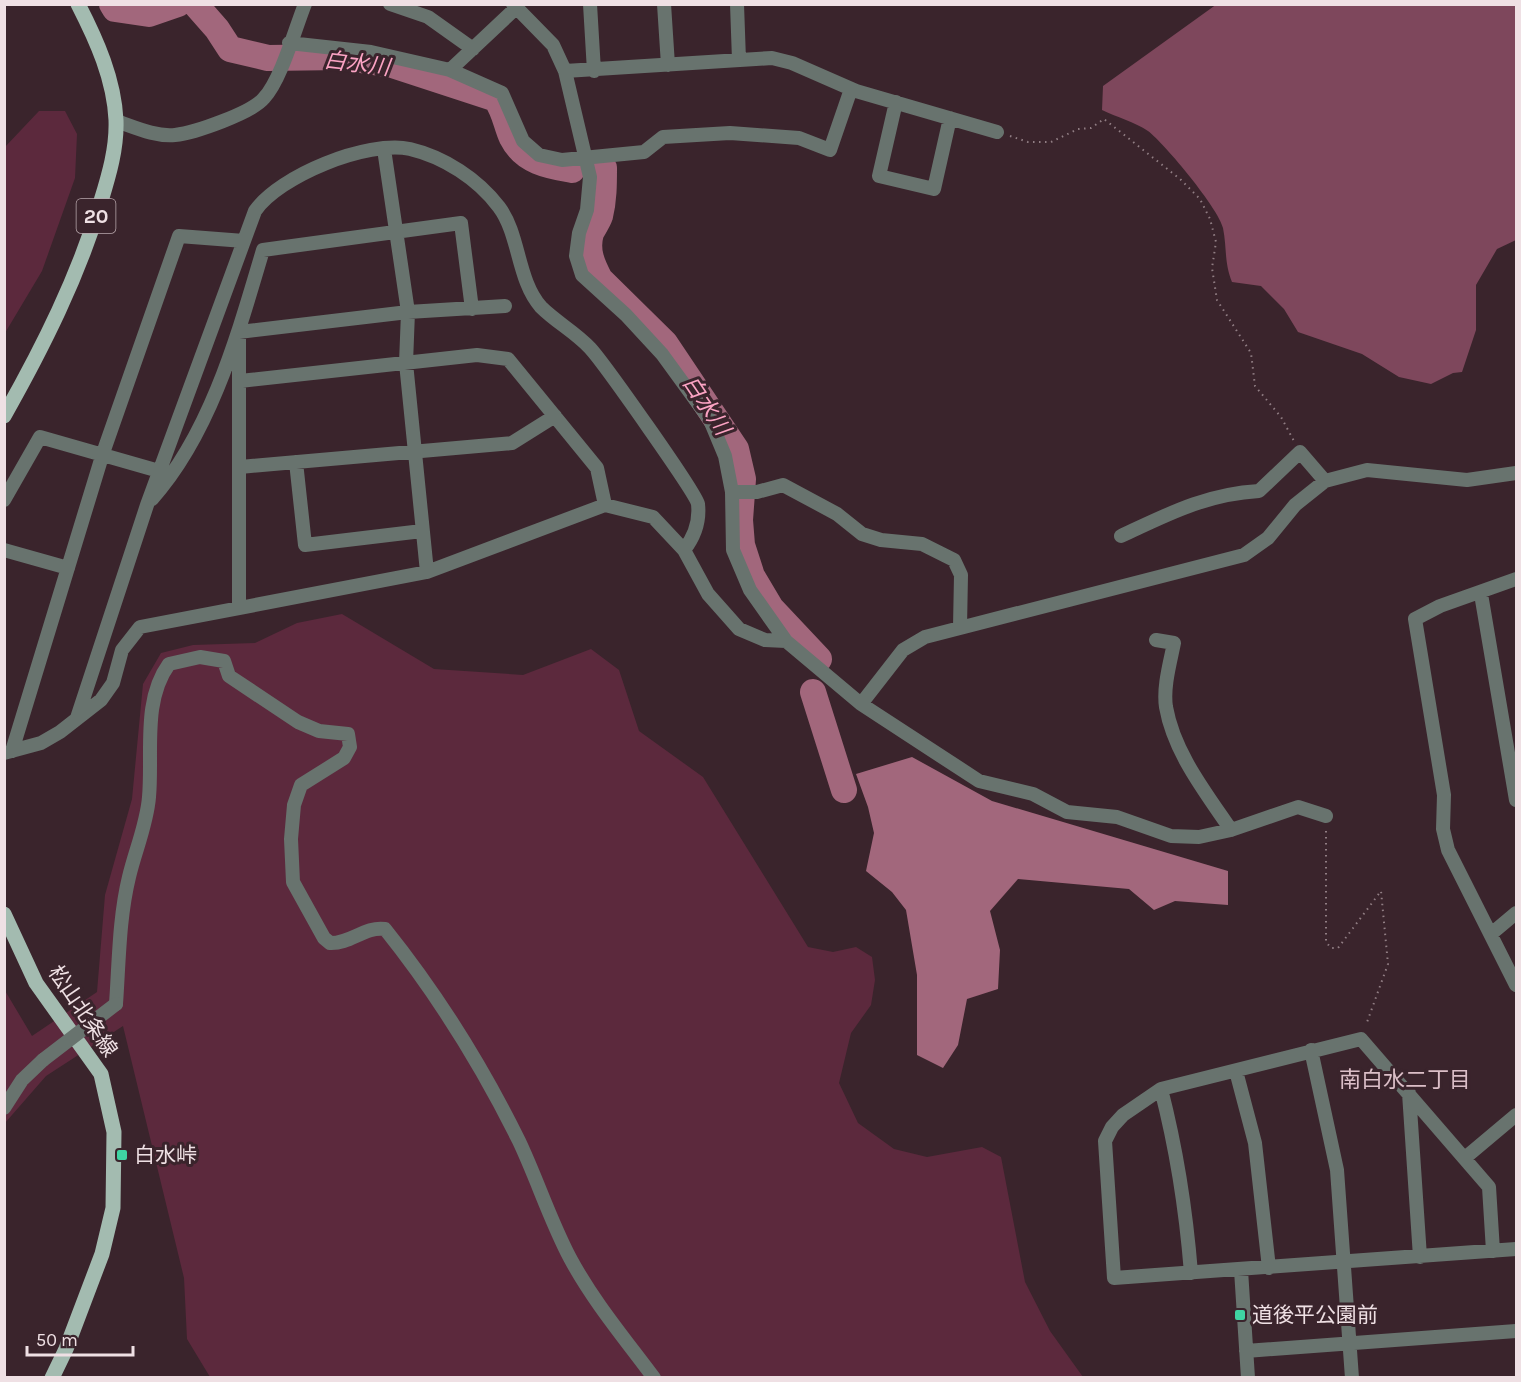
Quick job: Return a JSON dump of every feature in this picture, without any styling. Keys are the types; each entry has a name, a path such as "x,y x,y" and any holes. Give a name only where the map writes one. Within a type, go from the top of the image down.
{"main road":[{"name":"20","path":"4,416 62,306 88,245 111,165 116,121 110,81 96,40 78,4"},
{"name":"松山北条線","path":"4,914 36,983 101,1074 114,1132 113,1208 102,1254 66,1349 51,1377"}],"street":[{"path":"116,121 156,134 174,135 250,109 265,98 278,73 305,4"},
{"path":"390,4 428,17 473,49"},
{"path":"590,4 594,71"},
{"path":"664,4 668,65"},
{"path":"737,4 740,60"},
{"path":"450,70 515,6 553,45 566,71 590,177 587,210 579,233 576,256 582,275 662,354 710,420 725,456 732,492 733,550 750,590 786,641 861,704 979,781 1033,794 1066,812 1117,817 1171,836 1199,837 1231,830 1298,807 1326,816"},
{"path":"289,42 371,52 450,70 502,93 523,141 539,155 562,160 644,152 663,136 730,133 799,138 830,150 851,88"},
{"path":"566,71 772,58 792,63 851,88 997,132"},
{"path":"896,102 879,176 934,189 950,118"},
{"path":"384,149 408,312 406,363 427,572"},
{"path":"77,718 147,505 255,211 264,198 291,179 350,156 384,149 408,149 433,157 483,187 501,210 528,285 540,306 590,347 698,502 696,534 684,550"},
{"path":"147,505 174,474 195,437 239,332 263,250 461,223 472,309"},
{"path":"8,752 68,568 102,453 179,236 244,241"},
{"path":"239,332 408,312 505,306"},
{"path":"239,332 239,608"},
{"path":"240,381 477,355 508,359 597,468 605,504"},
{"path":"240,467 512,443 555,416"},
{"path":"4,500 40,437 159,471"},
{"path":"1121,536 1196,502 1233,493 1259,491 1300,452 1325,481"},
{"path":"296,462 305,545 422,531"},
{"path":"861,704 903,650 925,637 1244,555 1268,538 1295,505 1325,481 1367,470 1467,480 1516,473"},
{"path":"732,492 757,492 783,484 837,514 862,534 881,540 922,544 954,560 961,575 960,627"},
{"path":"8,752 41,743 60,732 101,700 113,683 122,650 140,627 427,572 605,504 653,517 684,550 708,594 739,629 765,639 786,641"},
{"path":"4,550 68,568"},
{"path":"1516,579 1481,594 1440,606 1415,619 1444,795 1443,829 1448,850 1516,985"},
{"path":"1481,594 1516,801"},
{"path":"1156,640 1174,643 1166,686 1166,707 1174,734 1194,775 1231,830"},
{"path":"4,1108 22,1080 43,1060 116,1004 124,907 149,799 153,705 156,688 169,664 200,657 224,661 229,676 290,717 319,731 348,734 350,747 344,758 301,785 296,794 291,839 292,882 324,938 330,944 340,944 375,927 385,929 415,966 494,1092 520,1143 570,1259 599,1305 654,1377"},
{"path":"1491,934 1516,912"},
{"path":"1492,1251 1489,1187 1466,1157 1361,1038 1161,1089 1123,1114 1112,1127 1105,1142 1114,1278 1516,1250"},
{"path":"1311,1050 1337,1170 1352,1377"},
{"path":"1236,1071 1256,1143 1269,1268"},
{"path":"1161,1089 1178,1154 1185,1197 1191,1273"},
{"path":"1409,1093 1420,1257"},
{"path":"1466,1157 1516,1115"},
{"path":"1241,1270 1248,1377"},
{"path":"1246,1351 1516,1331"}],"path":[{"path":"997,132 1028,142 1051,142 1078,129 1090,128 1104,119 1180,179 1200,199 1210,219 1216,242 1212,268 1217,300 1251,353 1255,386 1281,417 1300,452"},
{"path":"1326,816 1326,942 1331,948 1338,948 1381,891 1388,964 1366,1025 1373,1033"}],"shaded area":[{"path":"1217,4 1516,5 1516,240 1497,249 1476,285 1476,330 1462,372 1453,373 1431,384 1399,377 1362,354 1298,332 1284,309 1261,286 1232,282 1229,275 1223,228 1219,219 1202,192 1166,149 1148,131 1102,110 1103,86"},
{"path":"39,111 65,111 77,134 75,178 42,271 5,333 5,147"},
{"path":"342,614 434,669 523,675 591,649 619,670 639,731 703,777 808,947 833,952 856,947 872,957 875,980 871,1005 851,1033 839,1083 858,1123 894,1149 927,1157 982,1147 1001,1157 1025,1282 1050,1331 1083,1377 210,1377 187,1339 184,1278 123,1026 46,1076 5,1123 4,989 32,1036 97,992 105,895 132,799 143,684 161,653 193,645 255,643 297,623"},
{"path":"912,757 992,801 1228,871 1228,905 1175,901 1154,910 1129,889 1018,879 990,911 1000,950 998,989 967,999 958,1045 943,1068 917,1055 917,975 906,910 892,892 866,871 874,833 868,807 856,774"}],"waterway":[{"name":"白水川","path":"112,4 115,9 149,14 178,4"},
{"name":"白水川","path":"195,4 217,29 230,49 268,58 341,57 392,65 496,99 512,138 523,153 538,162 572,170"},
{"name":"白水川","path":"597,169 604,168 604,186 600,216 590,239 591,257 595,268 600,279 665,343 736,449 743,479 740,520 742,545 752,576 771,608 819,659"},
{"name":"白水川","path":"813,692 844,790"}],"place":[{"name":"白水峠","path":"122,1155"},
{"name":"道後平公園前","path":"1240,1315"}],"district":[{"name":"南白水二丁目","path":"1405,1079"}]}
